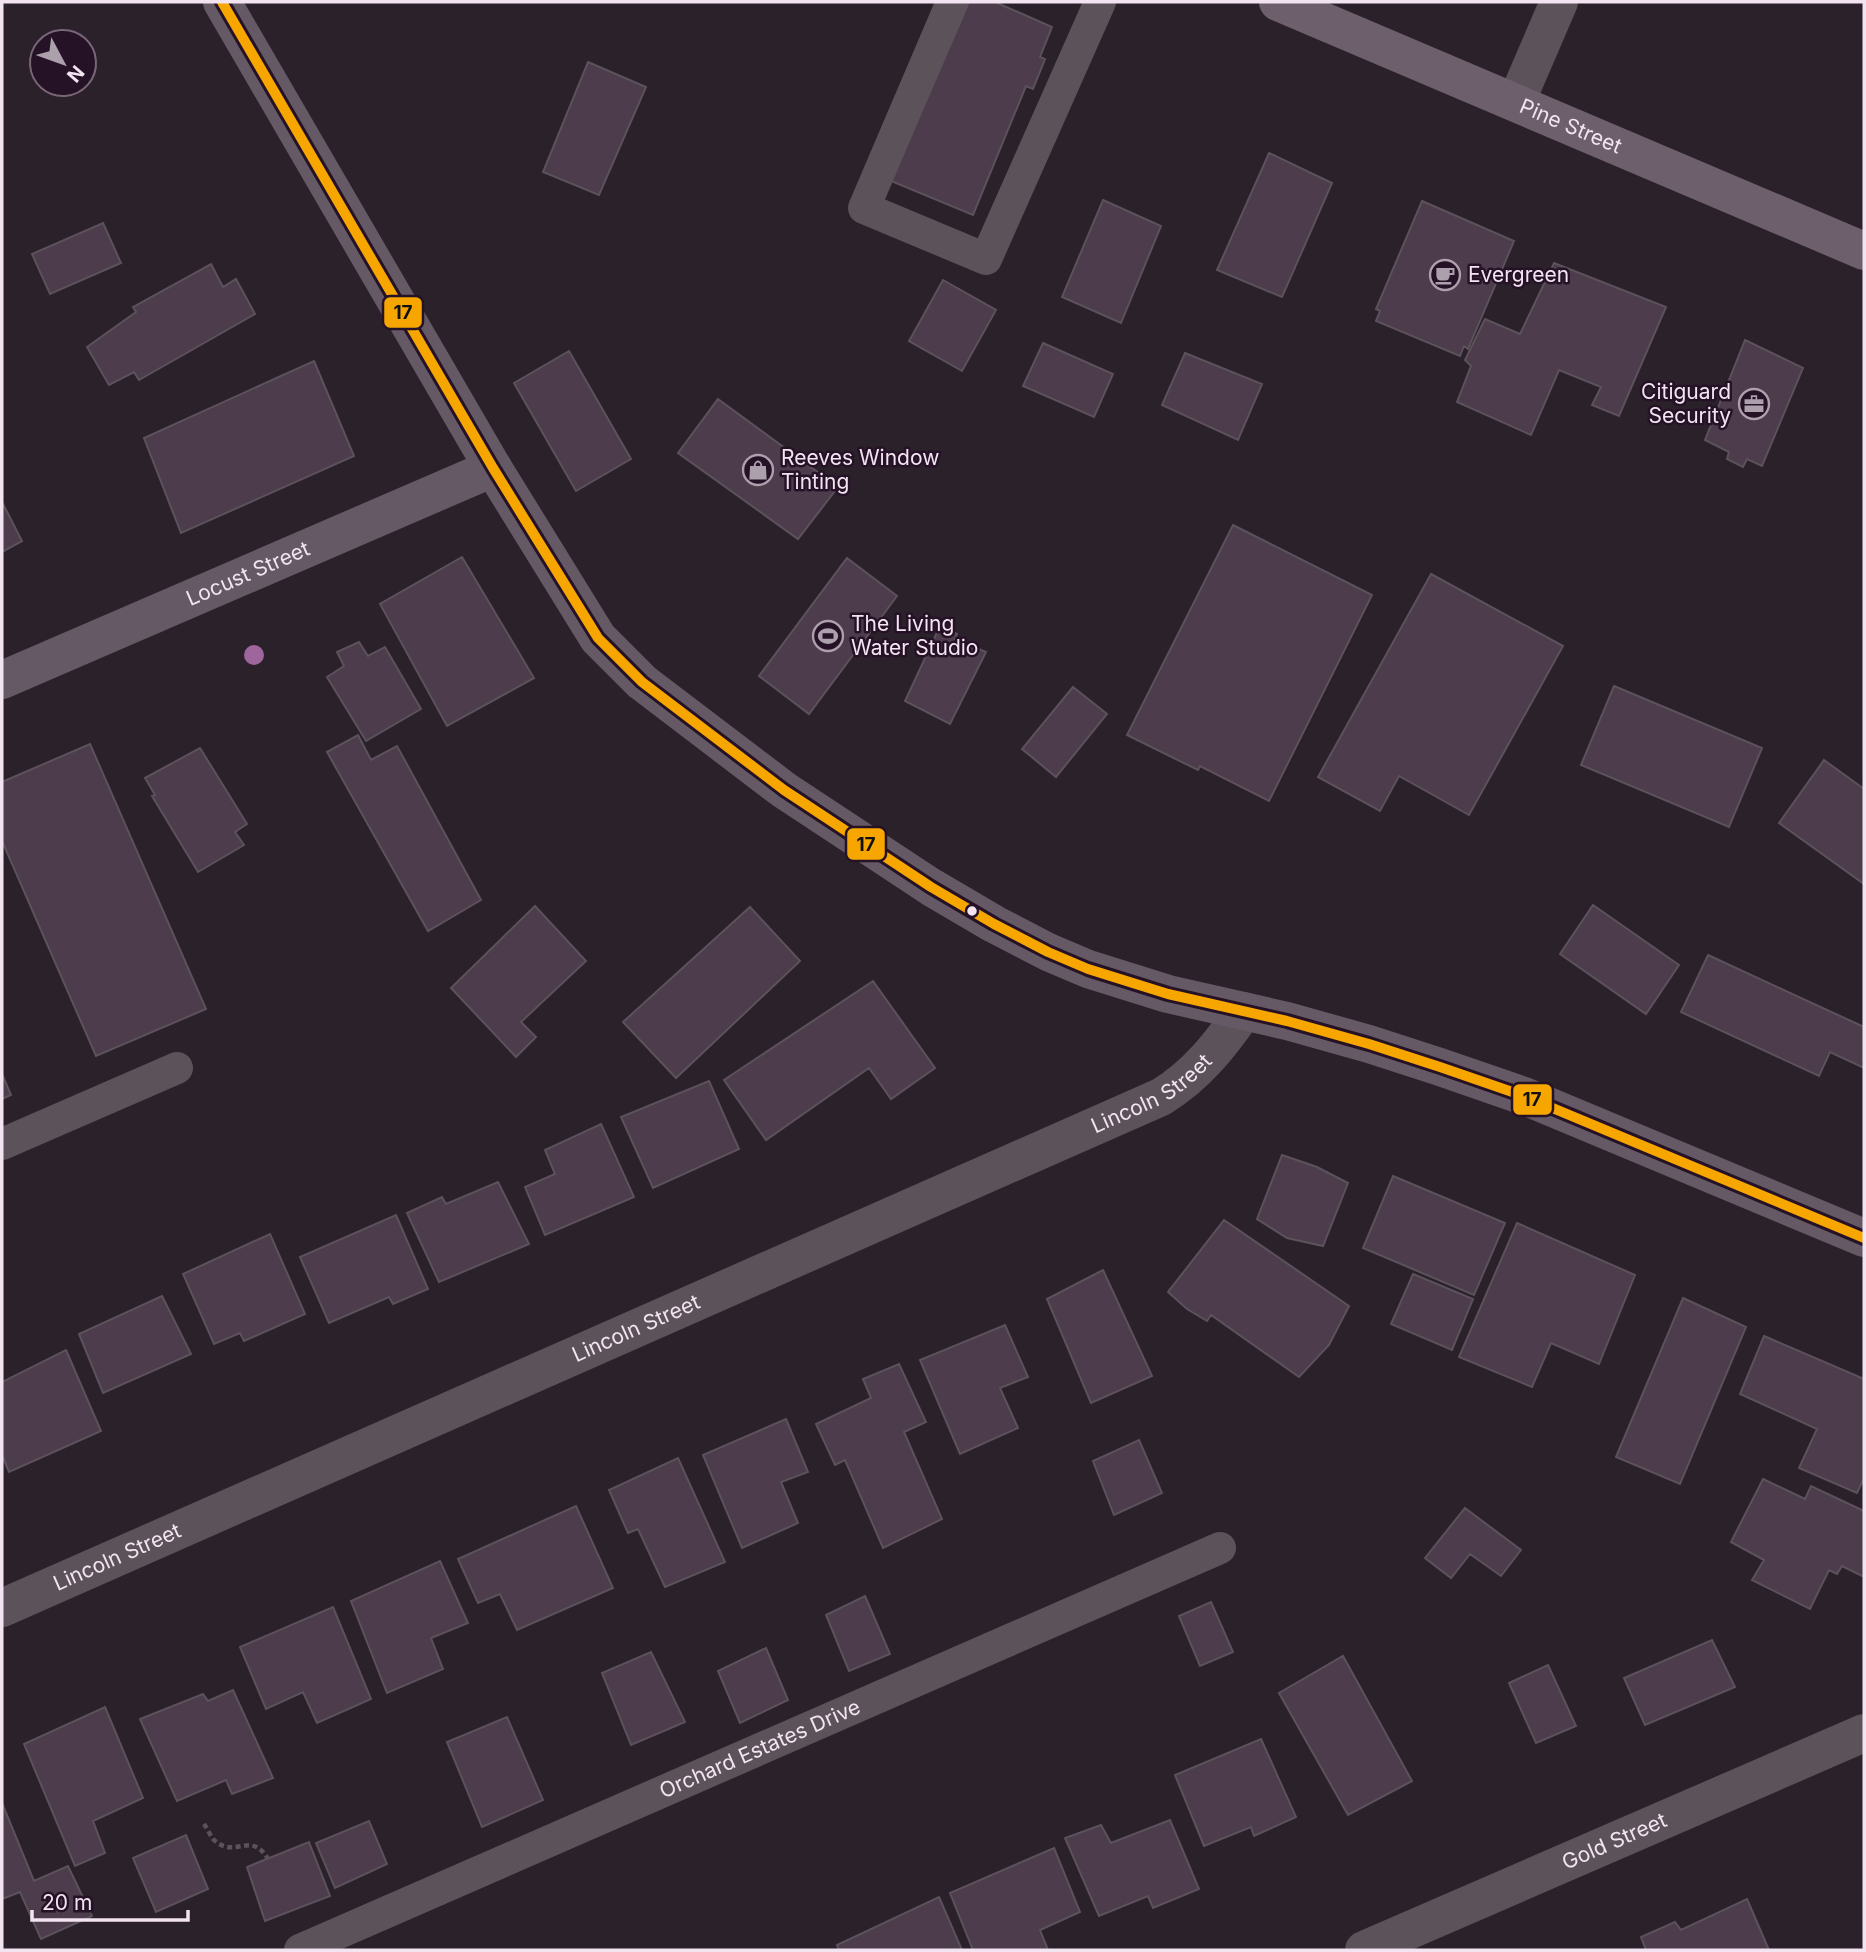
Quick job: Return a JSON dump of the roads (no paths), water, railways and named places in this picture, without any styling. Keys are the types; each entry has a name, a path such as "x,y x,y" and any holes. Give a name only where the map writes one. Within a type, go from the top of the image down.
{"main road":[{"name":"Pine Street","path":"1278,2 1864,251"}],"street":[{"path":"222,2 493,468 604,645 642,682 784,790 931,887 994,924 1088,969 1141,986 1369,1044 1524,1096 1864,1238"},
{"path":"1516,102 1559,2"},
{"name":"Locust Street","path":"2,680 493,468"},
{"name":"Lincoln Street","path":"2,1608 1161,1097 1178,1087 1207,1061 1244,1011"},
{"name":"Gold Street","path":"1364,1950 1864,1733"}],"lane":[{"path":"952,2 864,208 986,259 1100,2"},
{"path":"2,1144 177,1068"},
{"name":"Orchard Estates Drive","path":"300,1950 1220,1548"}],"place":[{"name":"Evergreen","path":"1445,275"},
{"name":"Citiguard Security","path":"1754,404"},
{"name":"Reeves Window Tinting","path":"758,470"},
{"name":"The Living Water Studio","path":"828,636"}]}
